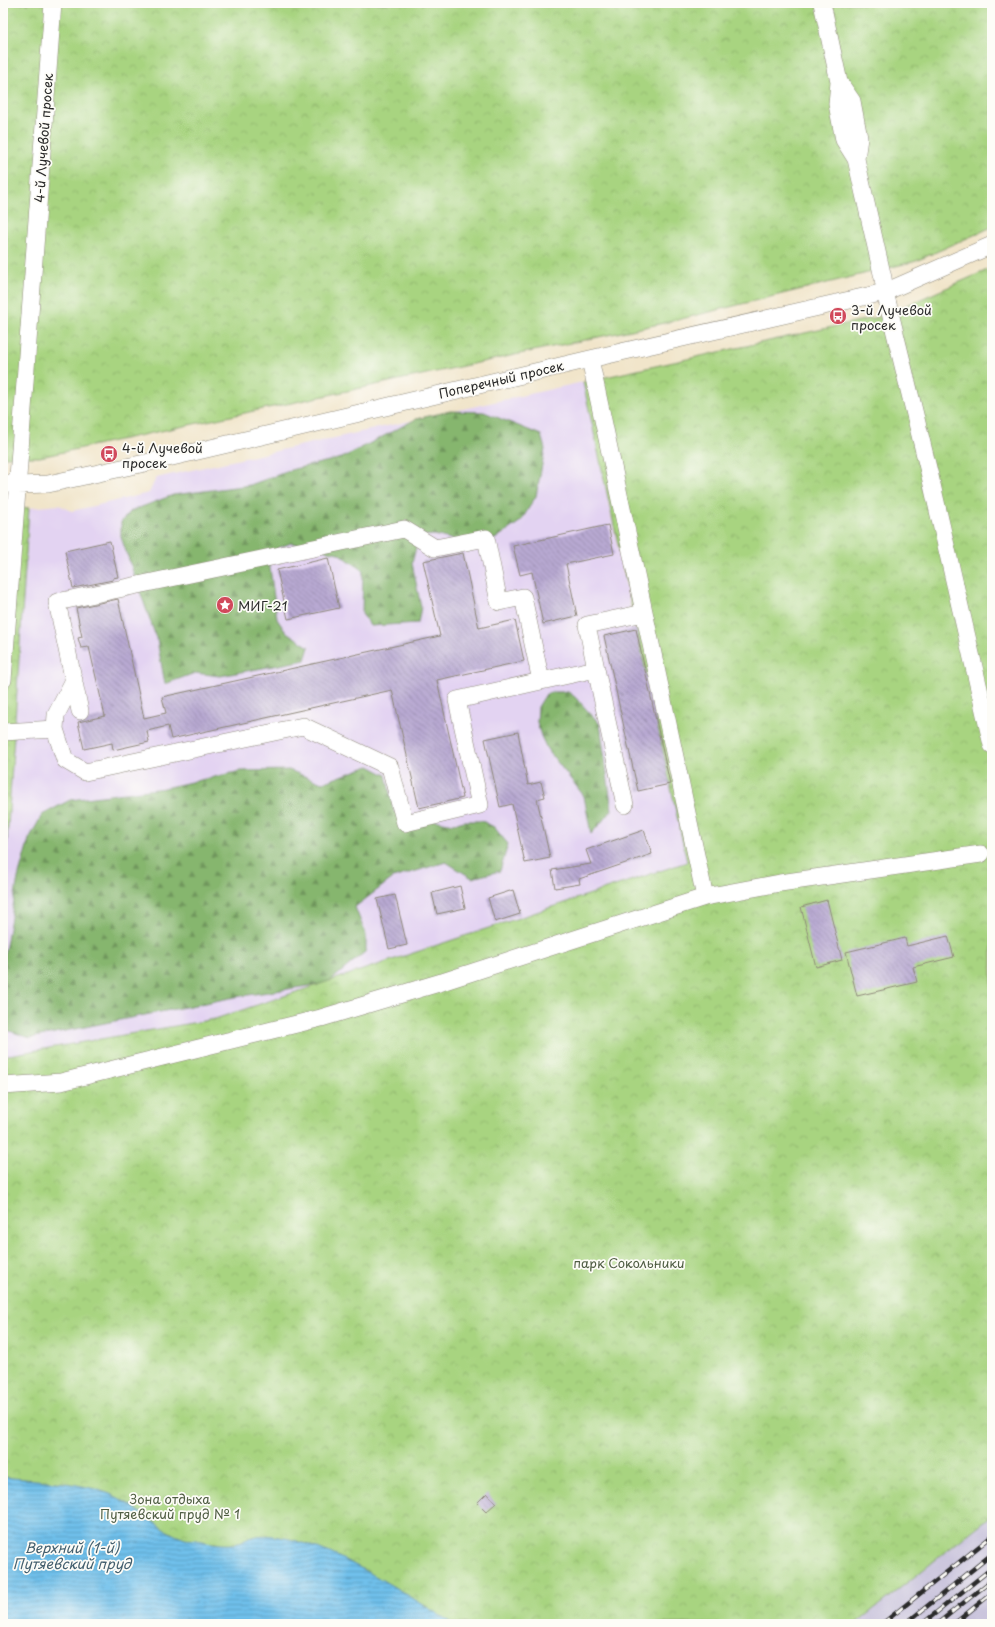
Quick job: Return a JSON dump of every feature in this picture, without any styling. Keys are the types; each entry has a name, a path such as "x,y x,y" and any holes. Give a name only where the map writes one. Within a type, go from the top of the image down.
{"street":[{"name":"4-й Лучевой просек","path":"3,680 10,484 53,3"},
{"path":"822,3 839,82 837,104 844,140 856,159 883,278 884,292 930,476 992,745"},
{"name":"Поперечный просек","path":"10,484 48,484 168,458 884,292 992,245"},
{"path":"590,359 705,897"},
{"path":"80,711 57,602 404,529 435,548 486,538 499,602 523,597 541,681"},
{"path":"625,805 587,625 644,613"},
{"path":"74,680 56,715 55,729 65,760 85,772 303,726 390,767 405,824 480,805 458,700 596,669"},
{"path":"3,732 55,729"},
{"path":"3,1086 61,1082 321,1018 442,982 705,897 780,883 988,852"}],"shaded area":[{"path":"583,382 632,616 687,862 215,1019 3,1056 3,902 29,508 59,505 72,511 149,493 156,478"},
{"path":"992,1507 992,1624 845,1624"}],"green space":[{"path":"3,3 992,3 992,227 916,261 673,321 40,457 3,457"},
{"name":"парк Сокольники","path":"992,268 992,1515 855,1624 3,1624 3,1056 215,1019 687,862 583,382 882,316"},
{"path":"450,411 484,412 541,435 545,449 536,496 521,521 495,539 463,542 434,535 419,536 412,563 421,607 418,623 371,626 362,614 363,570 338,553 291,543 278,548 269,561 277,619 285,631 309,647 305,660 220,676 195,673 165,684 157,640 121,537 121,522 131,511 173,495 250,485 294,469 342,458 416,419"},
{"path":"3,506 29,508 3,902"},
{"path":"553,692 568,692 575,697 600,724 612,810 591,834 584,796 547,749 537,722 538,707 546,694"},
{"path":"369,766 386,775 394,812 453,824 464,821 482,821 494,827 508,844 500,871 472,878 446,862 393,878 355,907 366,935 366,951 328,983 235,997 30,1038 4,1029 3,962 18,878 29,839 42,815 70,800 164,788 241,771 289,770 322,783"}],"water":[{"name":"Верхний (1-й) Путяевский пруд","path":"3,1477 84,1486 110,1494 129,1504 165,1530 185,1539 228,1544 240,1543 246,1539 267,1535 319,1548 367,1571 454,1624 3,1624"}],"building":[{"path":"608,525 614,554 566,564 577,616 543,624 532,572 520,575 513,546"},
{"path":"110,541 118,577 113,578 113,580 73,588 65,551"},
{"path":"463,553 479,628 515,620 524,661 437,680 463,798 419,808 392,690 171,739 168,726 147,731 149,742 113,750 112,743 84,749 78,722 105,716 89,647 81,648 78,638 82,637 76,608 118,599 144,718 166,713 162,697 440,636 423,561"},
{"path":"328,558 339,608 288,619 277,570"},
{"path":"636,629 670,784 638,791 604,636"},
{"path":"518,732 528,785 541,782 545,797 537,799 550,858 525,863 512,804 500,807 485,739"},
{"path":"644,830 652,854 579,879 580,884 555,888 552,870 591,864 586,850"},
{"path":"460,886 465,908 437,914 432,893"},
{"path":"513,890 520,914 495,922 488,898"},
{"path":"395,895 407,945 389,949 377,899"},
{"path":"827,900 842,960 816,967 801,907"},
{"path":"948,936 954,957 913,967 917,982 857,996 846,952 905,938 907,946"},
{"path":"487,1493 496,1503 486,1512 477,1503"}],"railway":[{"path":"882,1624 992,1536"},
{"path":"905,1624 992,1554"},
{"path":"922,1624 992,1568"},
{"path":"937,1624 992,1580"},
{"path":"954,1624 992,1593"}],"place":[{"name":"3-й Лучевой просек","path":"838,316"},
{"name":"4-й Лучевой просек","path":"109,454"},
{"name":"МИГ-21","path":"225,605"}],"park label":[{"name":"Зона отдыха Путяевский пруд № 1","path":"170,1506"}]}
